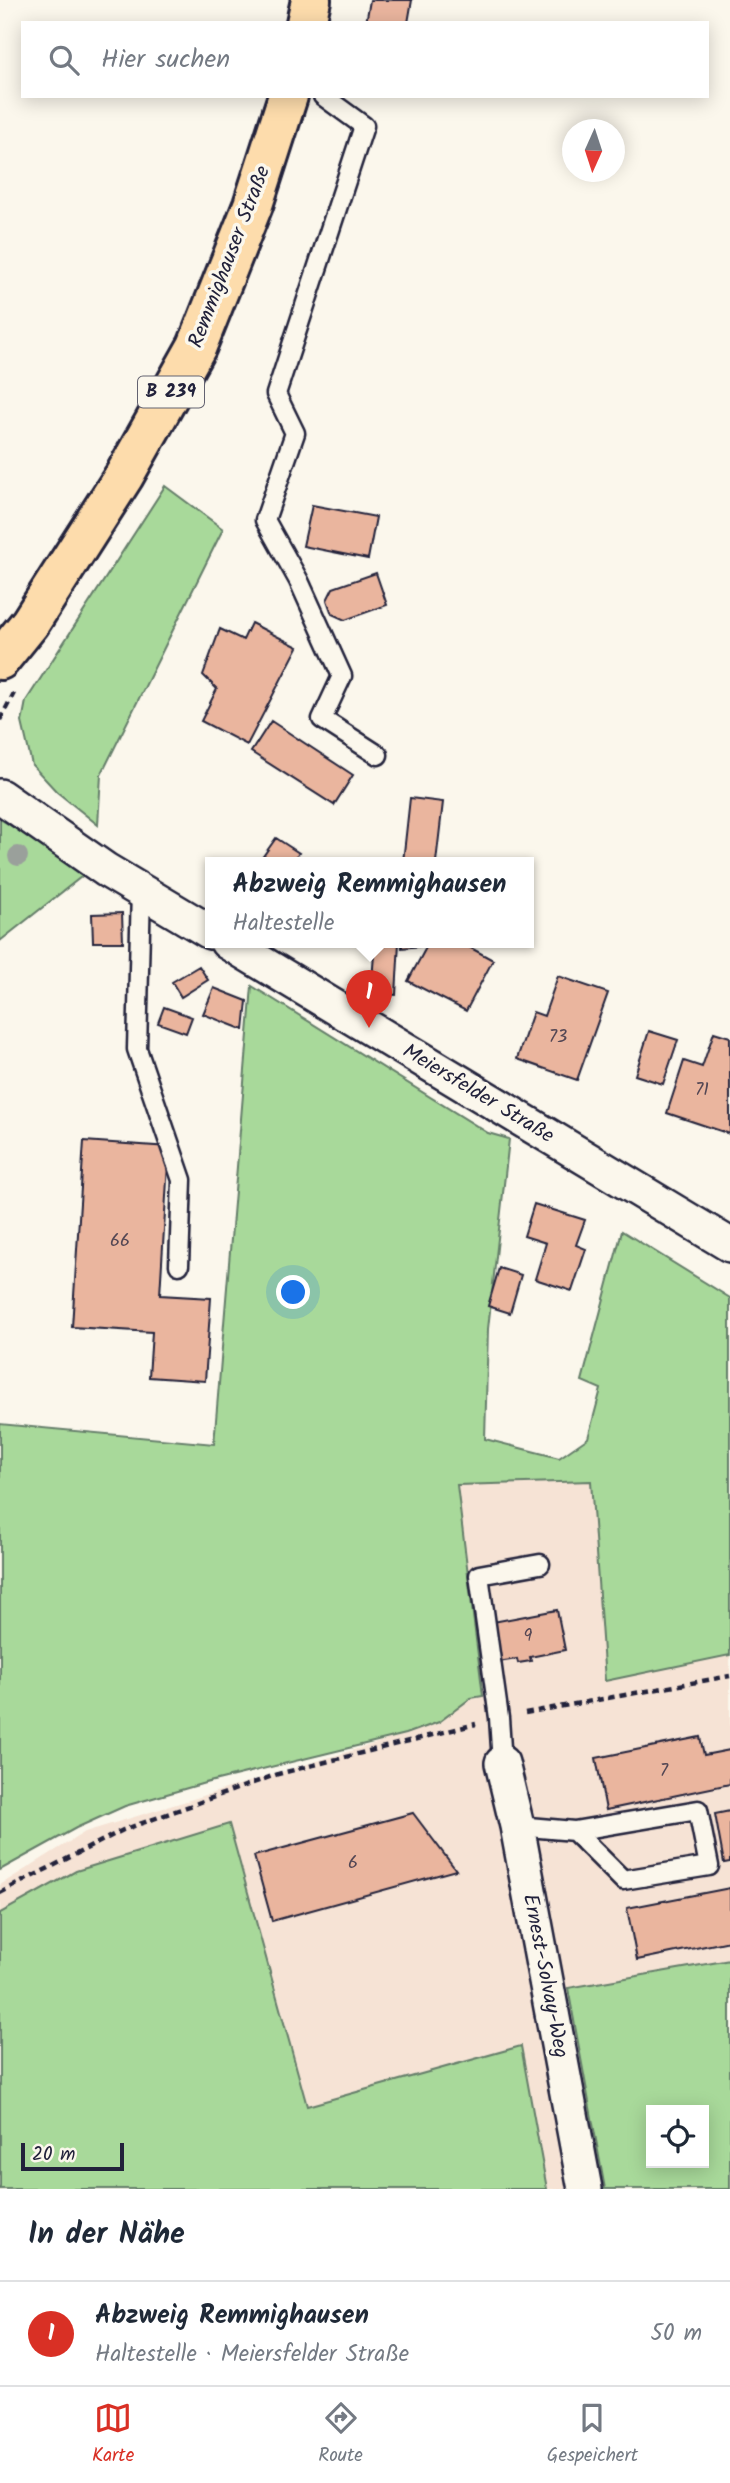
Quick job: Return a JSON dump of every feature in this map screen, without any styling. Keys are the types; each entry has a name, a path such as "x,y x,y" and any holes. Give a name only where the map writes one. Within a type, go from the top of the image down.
{"main road":[{"path":"306,21 311,0"},
{"name":"Remmighauser Straße","path":"0,660 30,623 124,476 197,346 253,205 287,98"}],"street":[{"path":"0,796 106,870 205,929"},
{"name":"Meiersfelder Straße","path":"237,948 730,1245"},
{"name":"Ernest-Solvay-Weg","path":"502,1763 517,1825 585,2189"}],"lane":[{"path":"326,98 364,125 276,394 295,433 265,520 299,581 342,676 322,719 378,755"},
{"path":"141,890 137,1049 182,1180 179,1265"},
{"path":"502,1763 499,1718 479,1575 540,1564"},
{"path":"517,1825 574,1831 698,1810 709,1866 623,1880 574,1831"}],"path":[{"path":"0,1893 123,1830 278,1774 499,1718 730,1676"}],"shaded area":[{"path":"591,1481 605,1680 730,1655 730,1960 568,1988 605,2189 547,2189 521,2046 307,2106 229,1824 0,2012 0,1885 85,1832 406,1734 439,1722 471,1698 482,1696 456,1485"}],"green space":[{"path":"165,486 223,529 101,775 98,825 57,792 32,765 22,722 26,701"},
{"path":"0,819 86,873 0,941"},
{"path":"252,986 488,1133 509,1139 488,1329 485,1439 559,1458 588,1438 601,1389 582,1381 622,1231 730,1298 730,1655 605,1681 591,1481 457,1485 483,1696 471,1698 439,1722 406,1734 205,1783 125,1806 76,1828 0,1870 0,1424 214,1444"},
{"path":"229,1824 307,2106 521,2046 547,2189 0,2189 0,1913 76,1871"},
{"path":"730,1960 730,2189 605,2189 568,1988"}],"building":[{"path":"370,0 412,0 408,21 366,21"},
{"path":"312,505 376,517 368,559 303,546"},
{"path":"376,573 387,605 345,620 332,614 327,600 333,588"},
{"path":"251,623 298,647 247,745 201,721 217,689 203,675 220,629 243,640"},
{"path":"271,721 353,775 334,805 251,752"},
{"path":"410,798 443,802 437,857 404,857"},
{"path":"276,838 299,853 296,857 263,857"},
{"path":"122,913 123,942 93,942 92,914"},
{"path":"375,948 399,948 396,995 371,993"},
{"path":"426,948 471,948 493,960 466,1011 408,981"},
{"path":"199,966 208,980 181,997 172,982"},
{"path":"558,976 608,993 577,1080 517,1059 533,1012 544,1016"},
{"path":"214,988 247,1001 244,1030 203,1014"},
{"path":"164,1007 192,1017 186,1033 158,1023"},
{"path":"649,1031 678,1040 663,1084 635,1075"},
{"path":"714,1032 730,1037 730,1134 667,1113 684,1061 702,1067"},
{"path":"84,1141 169,1147 160,1295 211,1298 205,1381 149,1377 152,1332 72,1327"},
{"path":"534,1204 585,1220 576,1245 586,1249 572,1291 535,1279 546,1243 524,1236"},
{"path":"499,1268 521,1275 510,1313 488,1306"},
{"path":"557,1610 565,1650 530,1657 531,1661 518,1663 517,1659 498,1662 493,1622"},
{"path":"700,1737 704,1755 730,1750 730,1784 606,1810 596,1758"},
{"path":"730,1811 730,1862 724,1863 715,1814"},
{"path":"413,1813 456,1870 272,1921 254,1856"},
{"path":"730,1888 730,1941 637,1960 627,1908"}],"place":[{"name":"Abzweig Remmighausen","path":"369,1028"}]}
